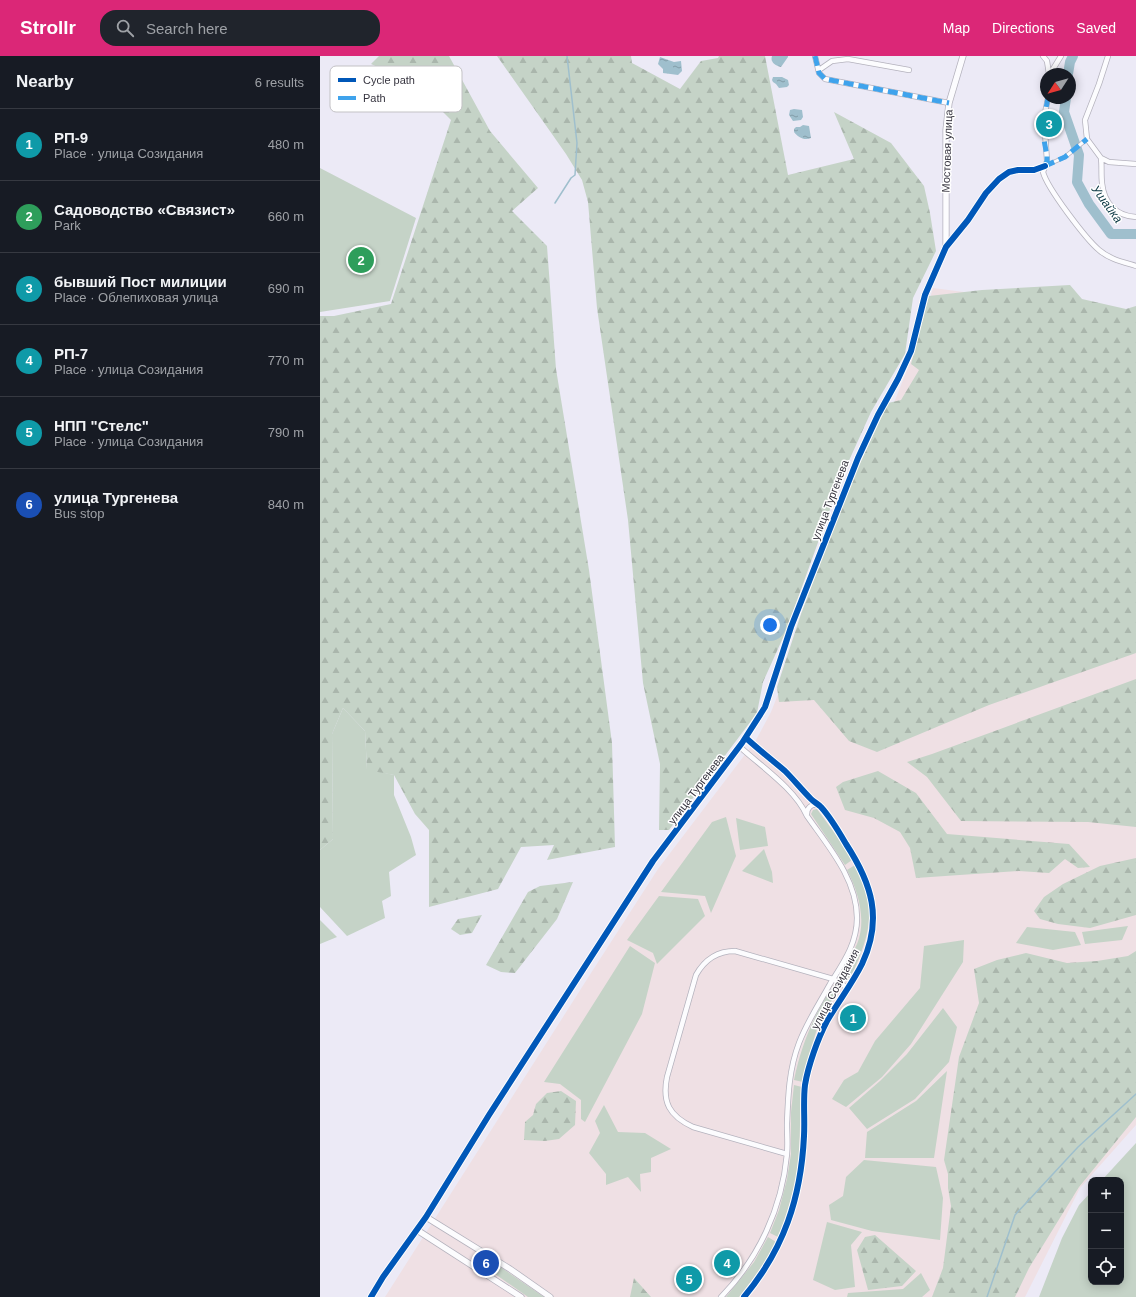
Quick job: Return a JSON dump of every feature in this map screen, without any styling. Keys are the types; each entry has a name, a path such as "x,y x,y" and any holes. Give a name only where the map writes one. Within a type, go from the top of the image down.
{"street":[{"path":"815,56 819,73 825,79 949,103"},
{"name":"Мостовая улица","path":"946,247 946,130 949,103 963,56"},
{"path":"1043,56 1047,61 1049,68"},
{"path":"1054,68 1061,56"},
{"path":"1108,56 1085,120 1086,140 1101,158 1109,162 1136,164"},
{"path":"819,70 832,61 848,59 909,70"},
{"path":"1047,104 1044,118 1044,140 1047,162 1043,172 1047,183 1084,234 1098,250 1106,255 1136,266"},
{"path":"946,247 968,220 986,193 999,179 1009,172 1018,170 1034,170 1045,166 1065,157 1086,140"},
{"path":"1101,158 1102,184 1108,204 1122,214 1136,217"},
{"name":"улица Тургенева","path":"371,1297 383,1277 426,1217 489,1114 653,862 740,747 765,707 791,626 858,458 911,351 925,294 946,247"},
{"name":"улица Созидания","path":"744,1297 765,1269 781,1241 792,1213 800,1180 804,1135 805,1085 809,1066 826,1022 862,964 873,932 874,917 873,905 868,887 857,861 840,833 819,805 812,800 784,770 746,738"},
{"name":"улица Созидания","path":"721,1297 741,1274 766,1234 776,1208 787,1154 789,1082 793,1064 799,1044 807,1026 847,957 854,941 857,918 855,898 843,869 803,808 794,796 740,747"},
{"path":"807,816 807,811 810,807 819,805"},
{"path":"787,1154 682,1122 671,1111 666,1100 666,1077 696,975 705,962 715,954 728,951 742,952 833,979 848,988"},
{"path":"426,1217 510,1269 550,1297"},
{"path":"417,1230 521,1297"},
{"path":"475,1266 483,1253"}],"shaded area":[{"path":"933,288 1136,314 1136,1125 1090,1177 1088,1177 1080,1188 1025,1297 385,1297 658,869 756,740 771,712 911,360"}],"green space":[{"path":"379,56 449,56 454,66 375,66 371,64"},
{"path":"497,56 631,56 632,63 680,89 701,61 718,58 719,56 765,56 788,175 854,159 834,112 891,143 924,186 930,213 936,251 913,298 905,354 871,412 842,476 786,631 763,682 757,713 669,830 659,830 660,764 643,683 628,520 597,308 588,202 582,180 566,154"},
{"path":"462,80 490,131 538,188 512,211 547,246 556,369 589,570 612,743 615,847 547,860 554,845 521,847 498,889 429,907 429,830 415,814 394,775 367,770 365,731 343,708 332,734 333,839 320,850 320,316 334,316 391,304 451,120 443,112 462,112"},
{"path":"320,168 416,218 390,301 320,312"},
{"path":"1070,285 1082,299 1126,309 1136,306 1136,653 989,705 877,752 849,741 814,700 779,702 777,687 801,614 848,489 888,403 901,400 919,370 911,364 929,296 982,290"},
{"path":"1136,679 1136,827 1088,822 961,821 927,777 907,762 932,754"},
{"path":"343,708 365,731 367,769 394,775 394,795 411,837 416,855 389,872 391,896 382,901 385,918 347,936 320,907 320,850 333,839 332,734"},
{"path":"878,771 916,793 947,834 1069,844 1090,867 1078,868 1065,859 1049,873 1019,871 916,878 910,848 900,832 874,818 845,810 836,787 843,782"},
{"path":"817,809 852,860 845,865 811,814 813,810"},
{"path":"726,817 736,856 711,913 705,896 661,892 712,822"},
{"path":"736,818 765,827 768,846 740,850"},
{"path":"764,849 772,872 773,883 742,871"},
{"path":"1136,858 1136,915 1090,928 1058,924 1040,919 1034,911 1044,897 1063,884 1100,866"},
{"path":"855,865 868,900 869,922 864,945 859,958 853,972 847,979 843,978 843,971 857,944 861,925 858,896 847,870"},
{"path":"573,882 557,919 515,973 501,972 486,965 528,892 540,886"},
{"path":"659,896 698,899 705,916 657,964 653,953 627,940"},
{"path":"482,915 472,933 460,935 451,929 458,919"},
{"path":"320,920 337,937 320,944"},
{"path":"1128,926 1122,940 1085,944 1082,932"},
{"path":"1027,927 1075,932 1081,945 1053,950 1016,943"},
{"path":"964,940 963,962 911,1044 882,1077 846,1107 832,1099 844,1080 858,1072 875,1041 920,988 924,946"},
{"path":"630,946 655,963 642,1014 585,1122 581,1119 581,1100 560,1084 544,1082"},
{"path":"1136,951 1136,1117 1079,1187 1029,1268 1015,1297 932,1297 943,1268 951,1206 948,1188 948,1174 944,1160 959,1057 979,1003 974,969 997,960 1026,953 1067,963 1097,961 1128,956"},
{"path":"834,985 836,985 838,991 820,1019 805,1068 803,1082 794,1080 804,1042 814,1018"},
{"path":"943,1008 957,1027 949,1062 915,1099 867,1129 849,1108 880,1081 907,1054"},
{"path":"947,1071 934,1158 865,1158 867,1132 916,1101"},
{"path":"794,1085 802,1087 798,1165 792,1197 778,1237 770,1233 779,1210 787,1179 791,1154 791,1112"},
{"path":"561,1091 576,1101 575,1125 559,1139 545,1141 524,1140 525,1122 533,1115 536,1104 547,1093"},
{"path":"604,1105 618,1132 645,1133 671,1149 651,1158 651,1172 640,1174 641,1192 628,1177 606,1185 606,1174 589,1153 600,1133 595,1121"},
{"path":"1136,1143 1136,1297 1039,1297 1062,1238 1079,1205 1088,1195 1088,1285 1124,1285 1124,1177 1105,1177"},
{"path":"864,1160 936,1167 943,1198 940,1240 872,1231 831,1220 829,1205 843,1196 846,1177"},
{"path":"827,1222 862,1232 851,1245 855,1287 835,1290 813,1280"},
{"path":"875,1235 916,1271 902,1286 868,1290 857,1250 865,1237"},
{"path":"768,1237 776,1242 759,1270 739,1297 726,1297 754,1262"},
{"path":"499,1266 544,1297 528,1297 495,1274 494,1271 496,1267"},
{"path":"921,1273 930,1290 922,1297 847,1297 848,1293 903,1289"},
{"path":"634,1278 651,1297 630,1297"}],"water":[{"path":"772,56 788,57 781,67 774,63"},
{"path":"660,57 674,62 681,61 682,71 678,75 663,73 663,69 658,64"},
{"path":"773,77 782,77 788,80 789,85 787,87 779,88 773,82"},
{"path":"790,110 802,110 803,117 801,120 793,121 789,115"},
{"path":"803,125 809,126 811,138 801,138 794,132 796,127"}],"waterway":[{"path":"555,203 571,178 575,175 577,143 567,56"},
{"name":"Ушайка","path":"1069,68 1073,56"},
{"name":"Ушайка","path":"1065,104 1064,112 1079,155 1077,182 1089,204 1111,234 1136,234"},
{"path":"987,1297 1015,1215 1078,1147 1136,1094"}],"marked path":[{"path":"815,56 819,73 825,79 949,103"},
{"path":"1045,166 1047,156 1044,140 1044,118 1047,104"},
{"path":"1045,166 1065,157 1087,139"}],"cycle path":[{"path":"371,1297 383,1277 426,1217 489,1115 653,861 742,743 765,707 791,627 858,458 911,351 925,295 946,247 968,220 986,193 999,179 1009,172 1018,170 1034,170 1045,166"},
{"path":"744,1297 770,1260 788,1222 799,1181 802,1159 804,1091 808,1069 827,1021 862,964 872,932 873,917 872,902 862,873 831,820 821,807 811,799 785,771 746,738"}],"place":[{"name":"бывший Пост милиции","path":"1049,124"},
{"name":"Садоводство «Связист»","path":"361,260"},
{"name":"РП-9","path":"853,1018"},
{"name":"улица Тургенева","path":"486,1263"},
{"name":"РП-7","path":"727,1263"},
{"name":"НПП \"Стелс\"","path":"689,1279"}]}
